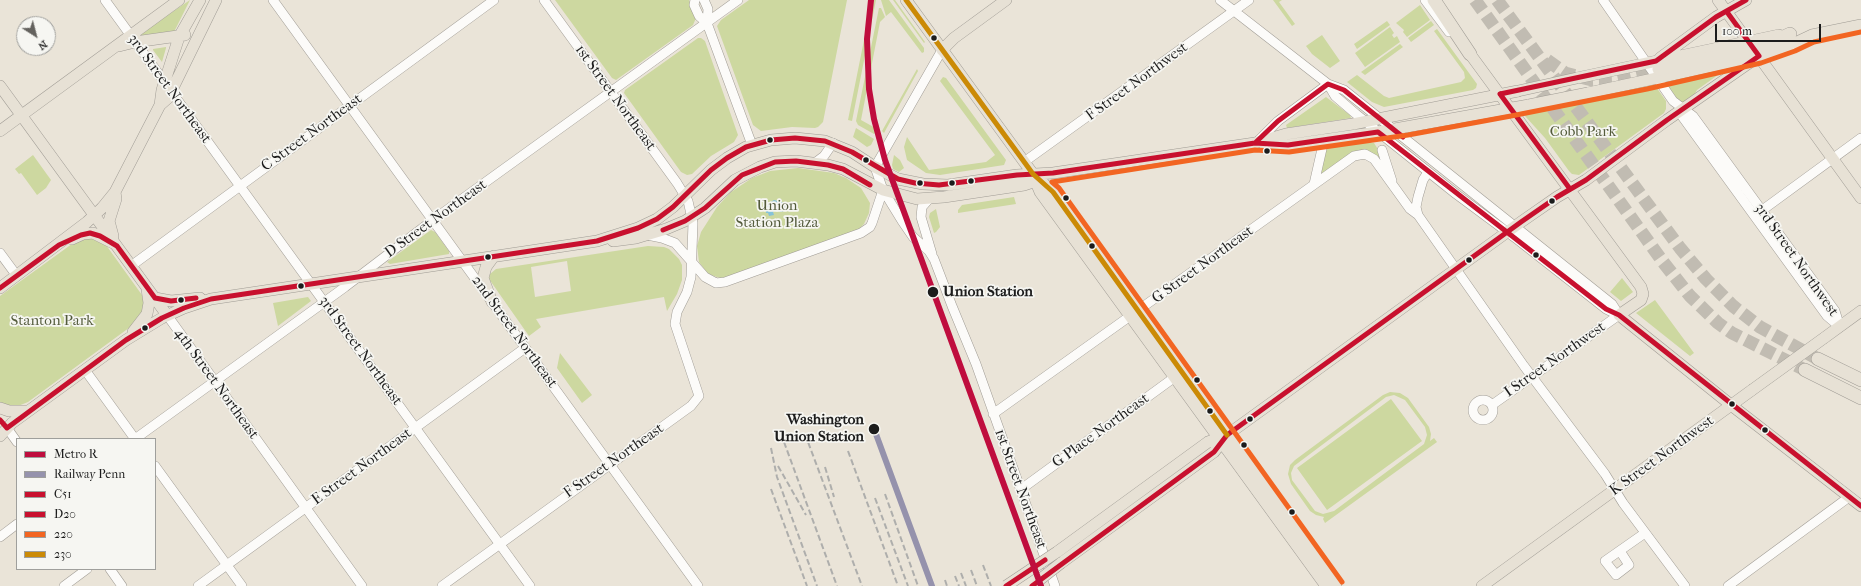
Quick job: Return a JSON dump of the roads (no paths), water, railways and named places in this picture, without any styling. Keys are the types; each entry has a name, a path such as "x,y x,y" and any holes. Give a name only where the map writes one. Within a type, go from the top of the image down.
{"highway":[{"path":"1434,0 1470,54"},
{"path":"1655,68 1754,48 1776,41 1790,34"},
{"path":"1818,359 1861,380"},
{"path":"1805,370 1861,398"}],"main road":[{"path":"0,131 108,52 133,39 179,0"},
{"path":"168,87 179,37 200,0"},
{"path":"0,288 94,216 116,192 160,105 162,90 168,87 216,0"},
{"path":"906,0 1036,178 1040,192 1106,275 1223,439 1336,586"},
{"path":"942,50 954,38 1006,0"},
{"path":"1718,0 1861,198"},
{"path":"1256,143 1288,145 1393,130 1588,93 1655,68 1716,17 1746,0"},
{"path":"133,39 179,37 189,34 203,25"},
{"path":"1032,586 1061,563 1214,452 1223,439 1511,229 1570,189 1586,180 1681,110 1754,48 1793,44 1812,35 1861,25"},
{"path":"1790,34 1812,35"},
{"path":"1470,54 1642,289 1643,296 1641,300 1619,315 1731,406 1861,506"},
{"path":"155,298 171,301 192,298 211,299 597,241 619,241 647,235 674,226 693,216 710,204 735,180 760,167 775,162 816,162 843,169 883,190 910,198 929,199 1024,185 1036,178 1053,173 1256,143 1286,134 1365,122 1577,78 1655,68"},
{"name":"4th Street Northeast","path":"0,86 167,316"},
{"path":"597,241 648,224 666,213 686,196 719,163 734,153 752,145 777,139 795,138 817,140 833,144 852,152 874,166 906,181 931,185 948,185 1018,175 1036,178"},
{"path":"843,169 868,169 874,166"},
{"path":"116,192 116,199 109,221 117,246"},
{"path":"58,245 81,235 90,233 100,236 117,246"},
{"path":"492,302 483,278 486,267 494,256"},
{"path":"126,340 148,314 149,303 146,287"},
{"path":"2,428 126,340 167,316 211,299"},
{"name":"K Street Northwest","path":"1482,586 1861,311"},
{"path":"0,408 8,411 28,411"},
{"path":"1006,586 1056,552 1208,442 1223,439"},
{"path":"1260,488 1326,586"}],"street":[{"name":"3rd Street Northeast","path":"105,0 530,586"},
{"name":"2nd Street Northeast","path":"273,0 698,586"},
{"name":"C Street Northeast","path":"131,266 494,0"},
{"name":"1st Street Northeast","path":"544,0 686,196 693,216"},
{"path":"694,0 694,6 699,16 707,23"},
{"path":"704,0 708,9 707,23 752,145"},
{"name":"D Street Northeast","path":"136,438 324,302 433,220 738,0"},
{"path":"1220,0 1328,84 1344,90 1511,229"},
{"name":"F Street Northwest","path":"1024,162 1249,0"},
{"path":"1425,0 1445,28 1470,54"},
{"name":"3rd Street Northwest","path":"1603,0 1655,68 1674,101 1758,213 1835,311 1840,327"},
{"path":"934,259 929,251 913,237 883,190 874,166 942,50"},
{"path":"1328,84 1335,96 1365,122 1428,172 1511,229 1612,304 1619,315"},
{"path":"1256,143 1278,121 1328,84"},
{"path":"1758,213 1861,138"},
{"path":"1314,184 1324,140"},
{"path":"816,162 828,152 833,144"},
{"path":"1382,150 1392,184 1410,209 1418,216 1645,533 1685,586"},
{"name":"G Street Northeast","path":"993,414 1135,314 1314,184 1358,155 1365,154 1374,159 1392,184"},
{"path":"1418,216 1416,207 1418,197 1423,180 1428,172"},
{"path":"647,235 662,238 675,243 701,273 716,283 725,282 856,235 870,228 883,190"},
{"name":"1st Street Northeast","path":"929,199 922,207 921,217 934,259 976,364 1055,586"},
{"path":"692,263 693,216"},
{"path":"0,253 17,276"},
{"name":"F Street Northeast","path":"442,586 691,406 698,398 698,389 675,326 676,315 690,283 692,263"},
{"name":"I Street Northwest","path":"1492,405 1619,315"},
{"name":"4th Street Northeast","path":"167,316 362,586"},
{"name":"E Street Northeast","path":"198,586 525,348"},
{"path":"85,370 134,438"},
{"name":"G Place Northeast","path":"1020,490 1178,375"},
{"path":"2,428 16,441"},
{"path":"156,467 242,586"},
{"path":"1728,586 1849,497"},
{"path":"0,537 16,525"},
{"path":"1620,551 1645,533"},
{"path":"64,586 86,570"},
{"path":"111,570 122,586"}],"water":[{"path":"774,200 782,202 785,206 785,211 780,212 779,210 775,209 773,212 774,215 769,216 768,213 766,213 766,208 769,203"}],"tunnel":[{"path":"1475,0 1663,262 1690,296 1718,323 1732,333 1805,370"},
{"path":"1497,0 1680,248 1706,279 1733,306 1760,327 1818,359"},
{"path":"1547,60 1565,73 1592,80 1616,79 1659,69"}],"railway":[{"path":"805,434 862,586"},
{"path":"784,442 837,586"},
{"path":"771,448 777,477 817,586"},
{"path":"848,451 898,586"},
{"path":"778,466 806,515"},
{"path":"825,467 834,497"},
{"path":"771,489 807,586"},
{"path":"885,494 918,586"},
{"path":"875,498 908,586"},
{"path":"983,565 991,586"},
{"path":"971,570 977,586"},
{"path":"961,573 966,586"},
{"path":"955,576 959,586"},
{"path":"945,580 947,586"}],"metro line":[{"name":"R","path":"871,0 867,39 869,89 874,119 885,160 1041,586"}],"rail line":[{"name":"Penn","path":"873,426 932,586"}],"place":[{"name":"Union Station","path":"933,292"},
{"name":"Washington Union Station","path":"874,429"}],"park label":[{"name":"Cobb Park","path":"1583,132"},
{"name":"Union Station Plaza","path":"777,214"},
{"name":"Stanton Park","path":"52,321"}]}
